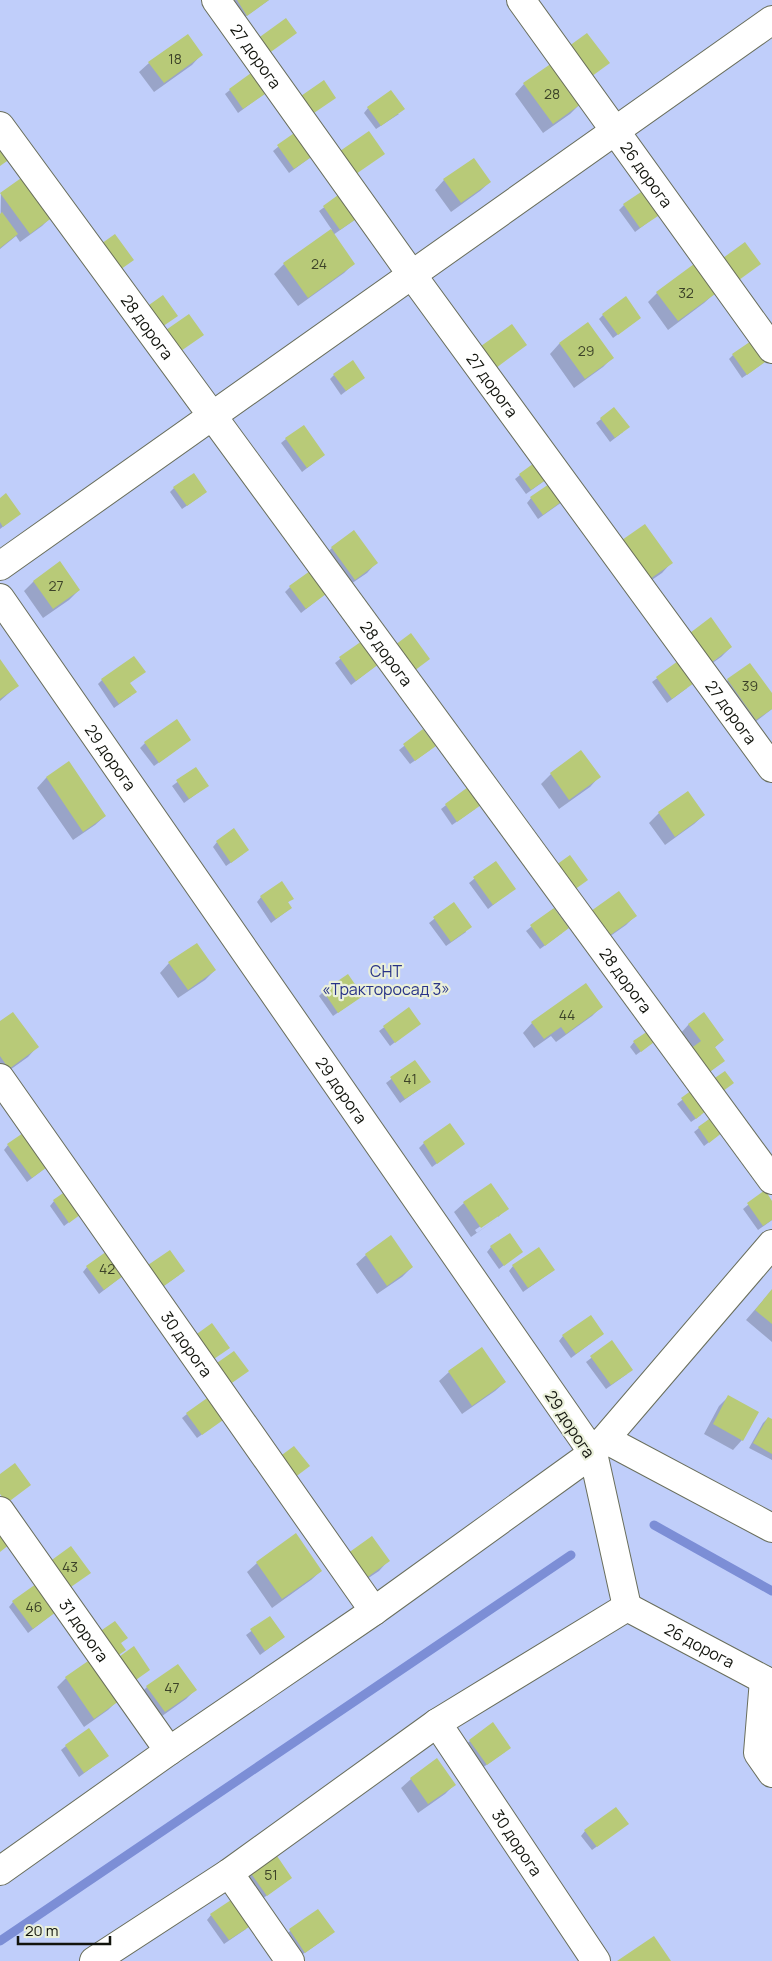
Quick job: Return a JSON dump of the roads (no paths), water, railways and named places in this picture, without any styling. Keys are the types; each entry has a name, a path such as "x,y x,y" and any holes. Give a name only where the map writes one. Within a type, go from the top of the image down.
{"street":[{"name":"27 дорога","path":"216,0 412,275 772,768"},
{"name":"26 дорога","path":"521,0 772,349"},
{"path":"0,566 772,20"},
{"name":"28 дорога","path":"0,126 772,1180"},
{"name":"29 дорога","path":"0,598 599,1446 627,1607"},
{"name":"30 дорога","path":"0,1078 374,1610"},
{"path":"0,1871 168,1751 374,1610 599,1446 772,1244"},
{"path":"599,1446 772,1528"},
{"name":"31 дорога","path":"0,1511 168,1751"},
{"path":"94,1961 229,1873 437,1723 627,1607"},
{"name":"26 дорога","path":"627,1607 768,1682"},
{"path":"768,1682 758,1753 772,1773"},
{"name":"30 дорога","path":"437,1723 596,1961"},
{"path":"229,1873 290,1961"}],"waterway":[{"path":"654,1525 772,1591"},
{"path":"0,1941 571,1555"}],"park label":[{"name":"СНТ «Тракторосад 3»","path":"386,980"}]}
